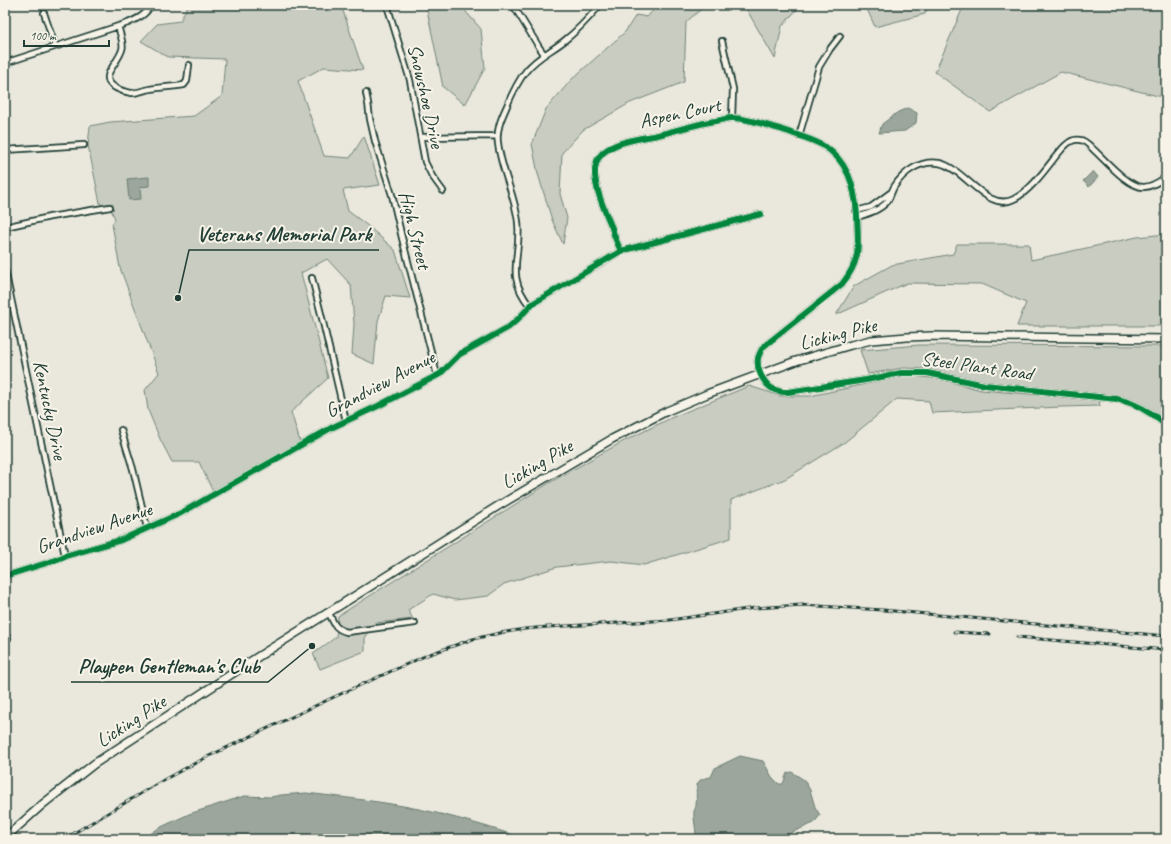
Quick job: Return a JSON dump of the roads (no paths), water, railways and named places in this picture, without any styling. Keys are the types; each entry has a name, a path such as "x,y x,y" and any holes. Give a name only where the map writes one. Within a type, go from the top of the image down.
{"main road":[{"name":"Licking Pike","path":"5,838 43,804 94,764 256,658 498,506 612,439 667,411 707,394 796,361 871,340 907,336 1166,339"}],"street":[{"path":"5,63 141,17 148,11 151,5"},
{"name":"Snowshoe Drive","path":"387,5 410,80 426,162 432,176 443,191"},
{"path":"513,5 544,54"},
{"path":"530,306 523,297 516,281 518,224 509,186 500,160 497,136 499,125 504,111 521,78 531,65 574,33 600,5"},
{"path":"44,13 55,46"},
{"path":"118,26 123,44 123,51 109,72 107,78 113,86 132,93 184,85 187,80 189,65"},
{"path":"799,136 819,67 840,36"},
{"path":"722,41 732,86 732,118"},
{"name":"High Street","path":"366,93 375,141 392,195 437,375"},
{"name":"Aspen Court","path":"620,251 594,176 596,164 601,154 610,147 624,142 705,122 732,118 746,120 799,136 821,144 830,151 839,159 850,178 856,198 858,253 855,264 842,284 763,347 759,353 758,359 758,366 761,375"},
{"path":"421,137 497,136"},
{"path":"857,217 880,208 888,201 891,192 905,173 916,166 928,162 940,163 955,169 993,200 1002,202 1012,200 1021,196 1066,144 1072,140 1081,140 1089,145 1135,186 1149,186 1166,177"},
{"path":"5,150 84,145"},
{"path":"856,211 871,207 891,192"},
{"path":"5,227 50,217 110,207"},
{"name":"Grandview Avenue","path":"5,576 64,556 120,540 182,513 346,421 390,400 444,371 460,354 509,327 530,306 620,251 761,214"},
{"name":"Kentucky Drive","path":"5,270 64,556"},
{"path":"312,278 346,421"},
{"name":"Steel Plant Road","path":"761,375 770,388 778,392 788,392 866,380 905,372 933,373 985,385 1126,401 1142,408 1166,426"},
{"path":"121,430 133,469 147,528"},
{"path":"329,613 336,627 347,632 415,622"}],"railway":[{"path":"64,839 167,778 207,757 427,655 473,639 500,633 548,627 670,620 755,608 802,605 883,610 1166,636"},
{"path":"954,632 990,634"},
{"path":"1017,637 1166,650"}],"place":[{"name":"Veterans Memorial Park","path":"178,298"},
{"name":"Playpen Gentleman's Club","path":"312,646"}]}
